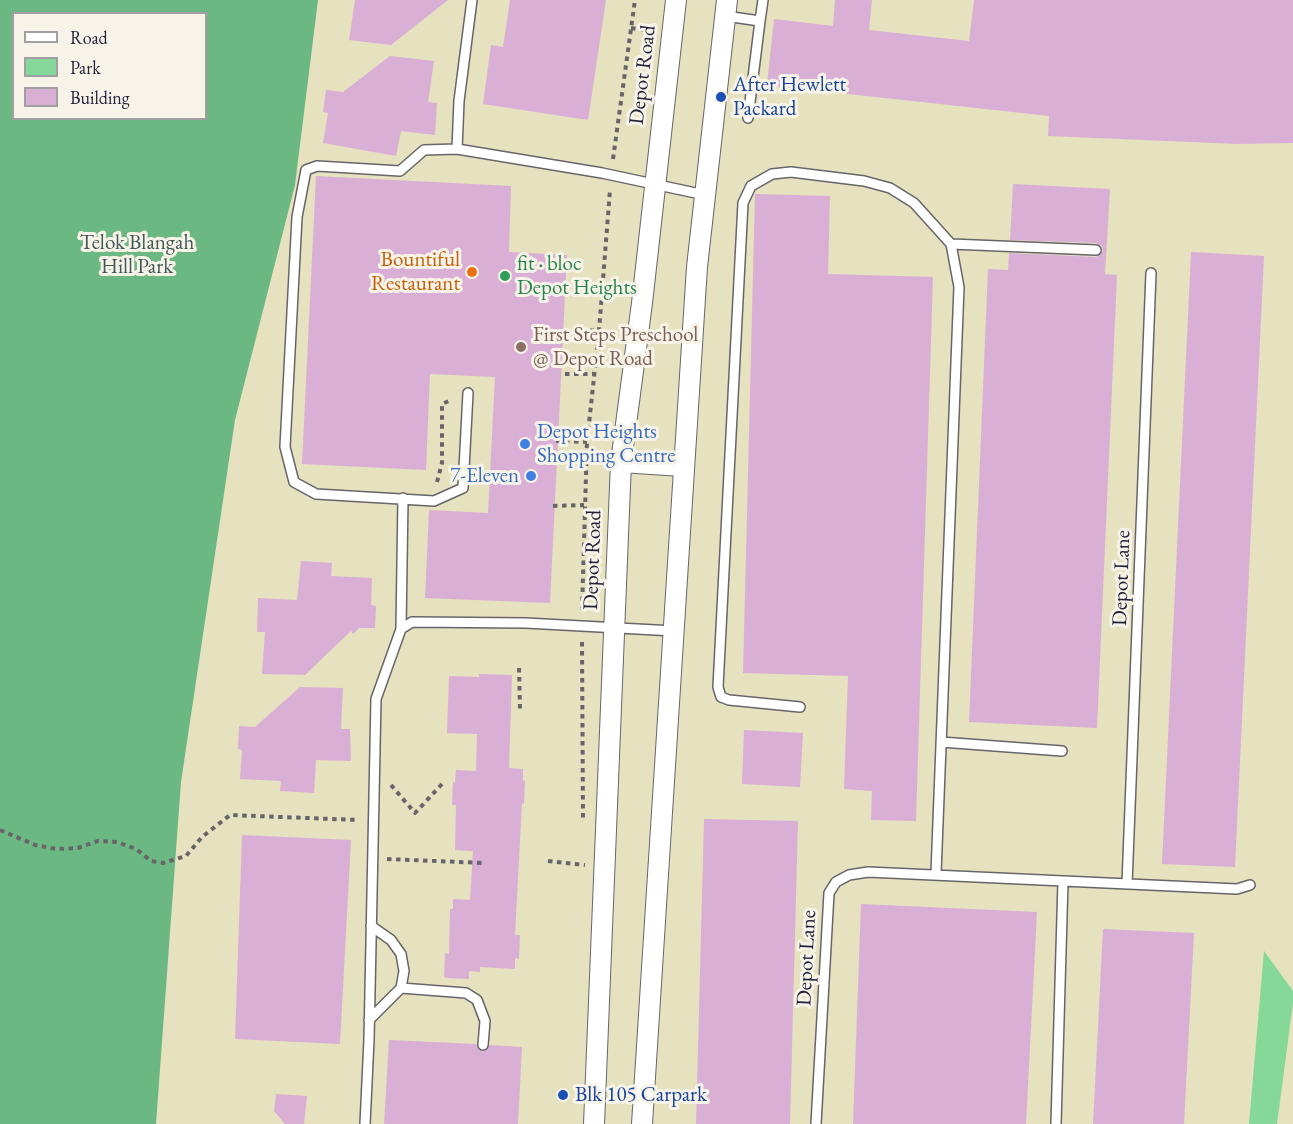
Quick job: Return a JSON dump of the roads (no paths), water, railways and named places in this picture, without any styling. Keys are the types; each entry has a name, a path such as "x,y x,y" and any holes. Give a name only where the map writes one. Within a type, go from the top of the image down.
{"street":[{"name":"Depot Road","path":"594,1124 621,462 676,0"},
{"path":"642,1124 674,631 682,466 697,267 726,8"},
{"path":"621,462 682,466"}],"lane":[{"path":"457,149 459,101 472,0"},
{"path":"748,118 763,0"},
{"path":"726,8 760,21"},
{"path":"468,393 463,488 434,501 316,494 294,482 285,447 297,217 306,170 317,166 391,176 424,150 457,149 611,175 705,195"},
{"path":"800,706 729,700 718,693 743,203 751,186 772,174 791,172 864,181 890,188 914,203 951,244 959,287 936,873"},
{"path":"951,244 1096,250"},
{"name":"Depot Lane","path":"1127,884 1151,273"},
{"path":"365,1124 376,699 401,628 403,498"},
{"path":"401,628 412,622 582,626 674,631"},
{"path":"941,742 1062,751"},
{"name":"Depot Lane","path":"816,1124 828,893 836,882 849,875 868,872 936,873 1237,889 1250,885"},
{"path":"1056,1124 1063,880"},
{"path":"369,1020 401,988 404,971 401,954 391,940 371,926"},
{"path":"401,988 466,993 477,1000 484,1021 483,1045"}],"place":[{"name":"After Hewlett Packard","path":"721,97"},
{"name":"Bountiful Restaurant","path":"472,272"},
{"name":"fit · bloc Depot Heights","path":"505,276"},
{"name":"First Steps Preschool @ Depot Road","path":"521,347"},
{"name":"Depot Heights Shopping Centre","path":"525,444"},
{"name":"7-Eleven","path":"531,476"},
{"name":"Blk 105 Carpark","path":"563,1095"}],"park label":[{"name":"Telok Blangah Hill Park","path":"137,255"}]}
